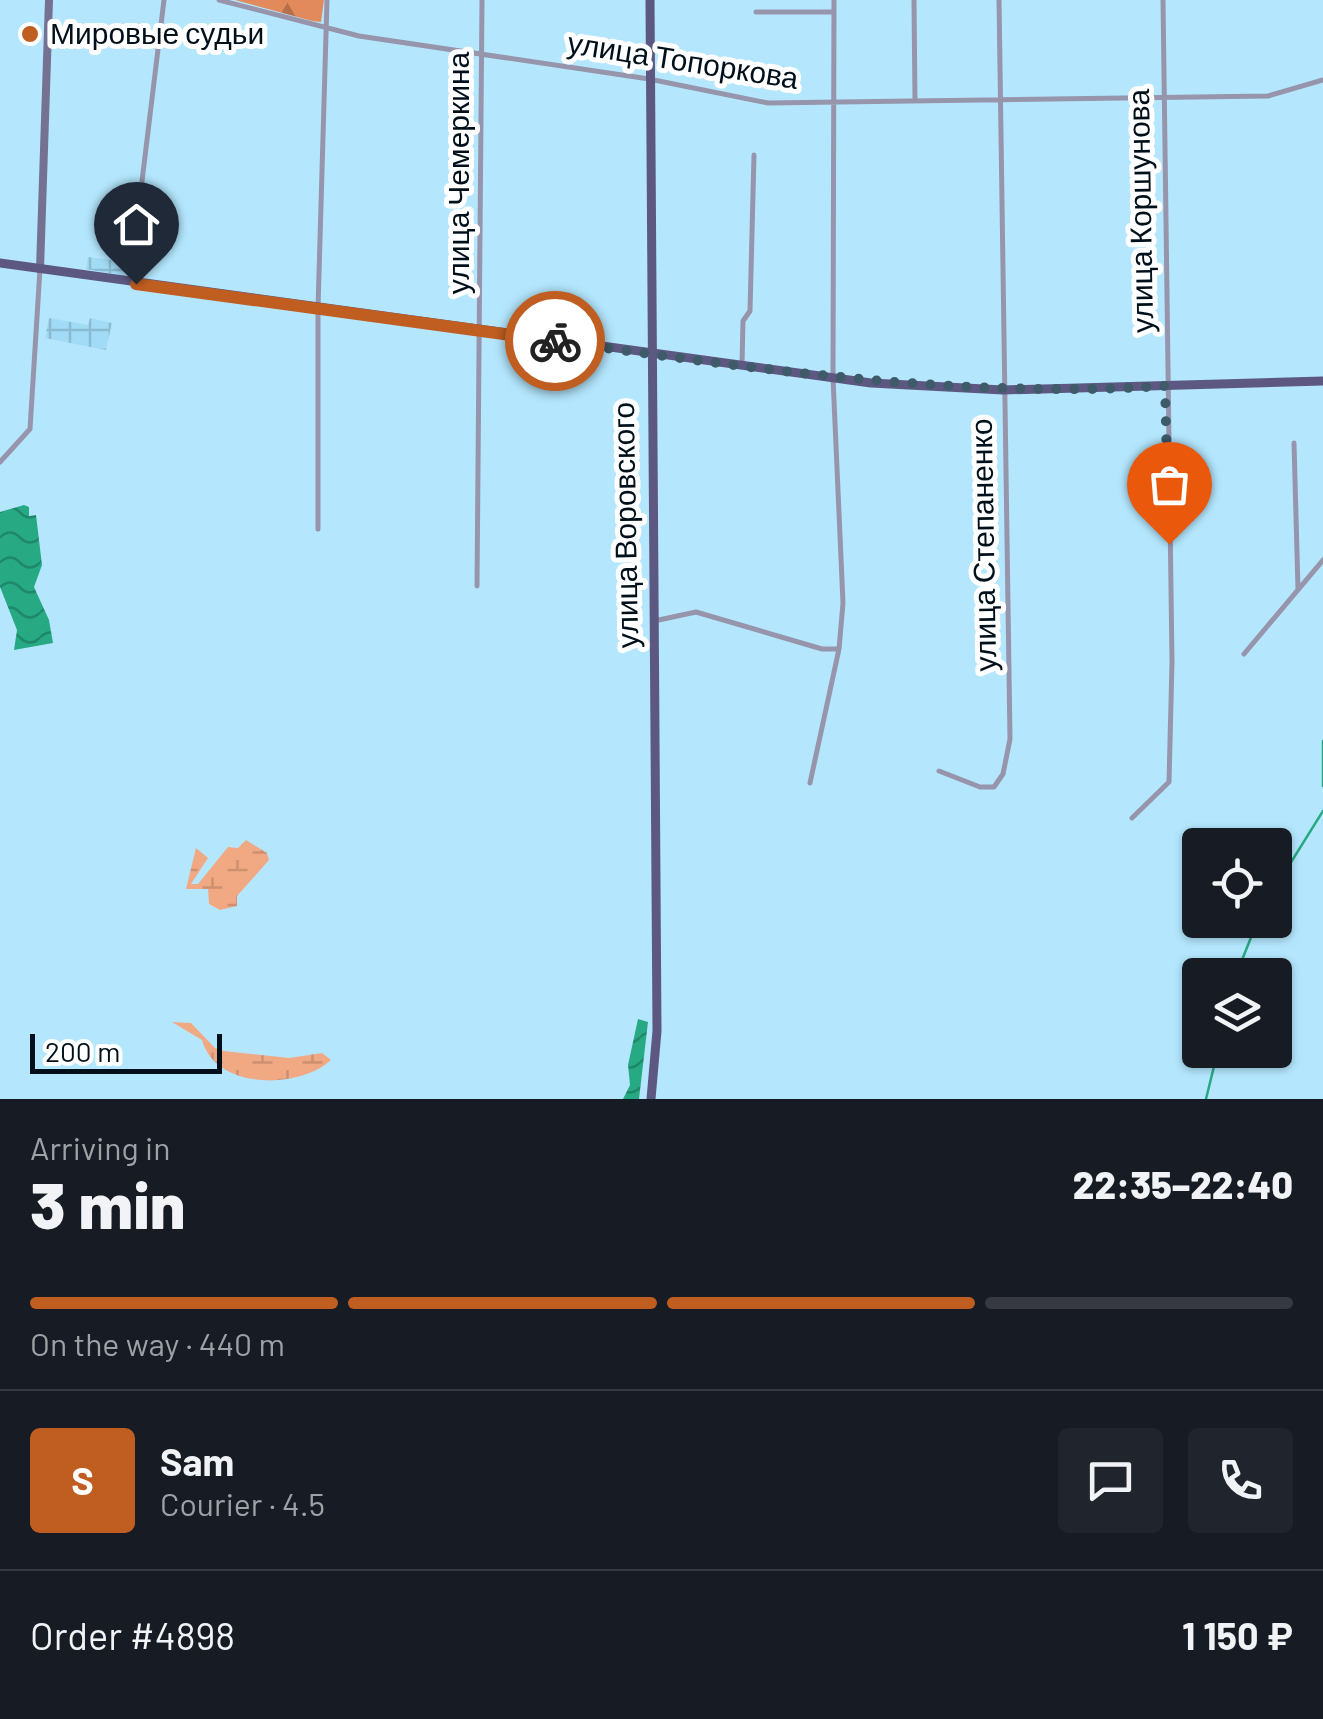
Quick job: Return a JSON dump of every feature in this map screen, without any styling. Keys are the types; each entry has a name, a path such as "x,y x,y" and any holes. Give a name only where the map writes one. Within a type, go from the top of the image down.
{"main road":[{"path":"40,269 49,0"},
{"name":"улица Воровского","path":"650,0 657,990 656,1061 650,1099"},
{"path":"0,263 834,378 1003,390 1323,381"}],"street":[{"path":"129,282 164,0"},
{"name":"улица Топоркова","path":"220,0 326,30 482,52 768,103 1268,96 1323,80"},
{"path":"318,529 318,308 326,0"},
{"name":"улица Чемеркина","path":"477,586 482,0"},
{"path":"810,783 839,649 842,604 834,378 834,0"},
{"path":"914,0 915,101"},
{"name":"улица Степаненко","path":"939,772 991,788 1002,774 1009,750 999,0"},
{"name":"улица Коршунова","path":"1132,818 1169,782 1172,662 1165,386 1163,0"},
{"path":"756,12 834,12"},
{"path":"742,366 743,321 750,311 754,155"},
{"path":"0,462 30,429 40,269"},
{"path":"1294,443 1298,589"},
{"path":"1244,654 1323,560"},
{"path":"652,621 696,612 822,649 839,649"}],"shaded area":[{"path":"126,207 137,209 126,276 86,269 88,257 118,261"},
{"path":"49,318 88,325 90,318 112,323 106,350 45,338"}],"green space":[{"path":"235,0 324,0 321,22"},
{"path":"246,840 267,853 269,860 237,896 237,906 220,910 209,904 208,889 186,889 196,848 208,858 191,884 198,884 228,847 238,848"},
{"path":"172,1022 191,1023 215,1048 224,1051 289,1058 322,1053 331,1060 317,1070 280,1080 241,1076 224,1069 210,1057 202,1040"}],"water":[{"path":"29,507 29,516 36,515 42,565 34,587 49,620 53,643 14,650 17,630 0,587 0,512"},
{"path":"638,1019 648,1022 639,1099 623,1099 630,1085 628,1065"}],"waterway":[{"path":"1323,741 1323,786"},
{"path":"1292,861 1323,811"},
{"path":"1243,958 1251,938"},
{"path":"1206,1099 1214,1068"}],"way so far":[{"path":"555,341 921,387 1003,390 1165,386 1169,544"}],"place":[{"name":"Мировые судьи","path":"30,34"}],"route":[{"path":"136,284 555,341"}]}
